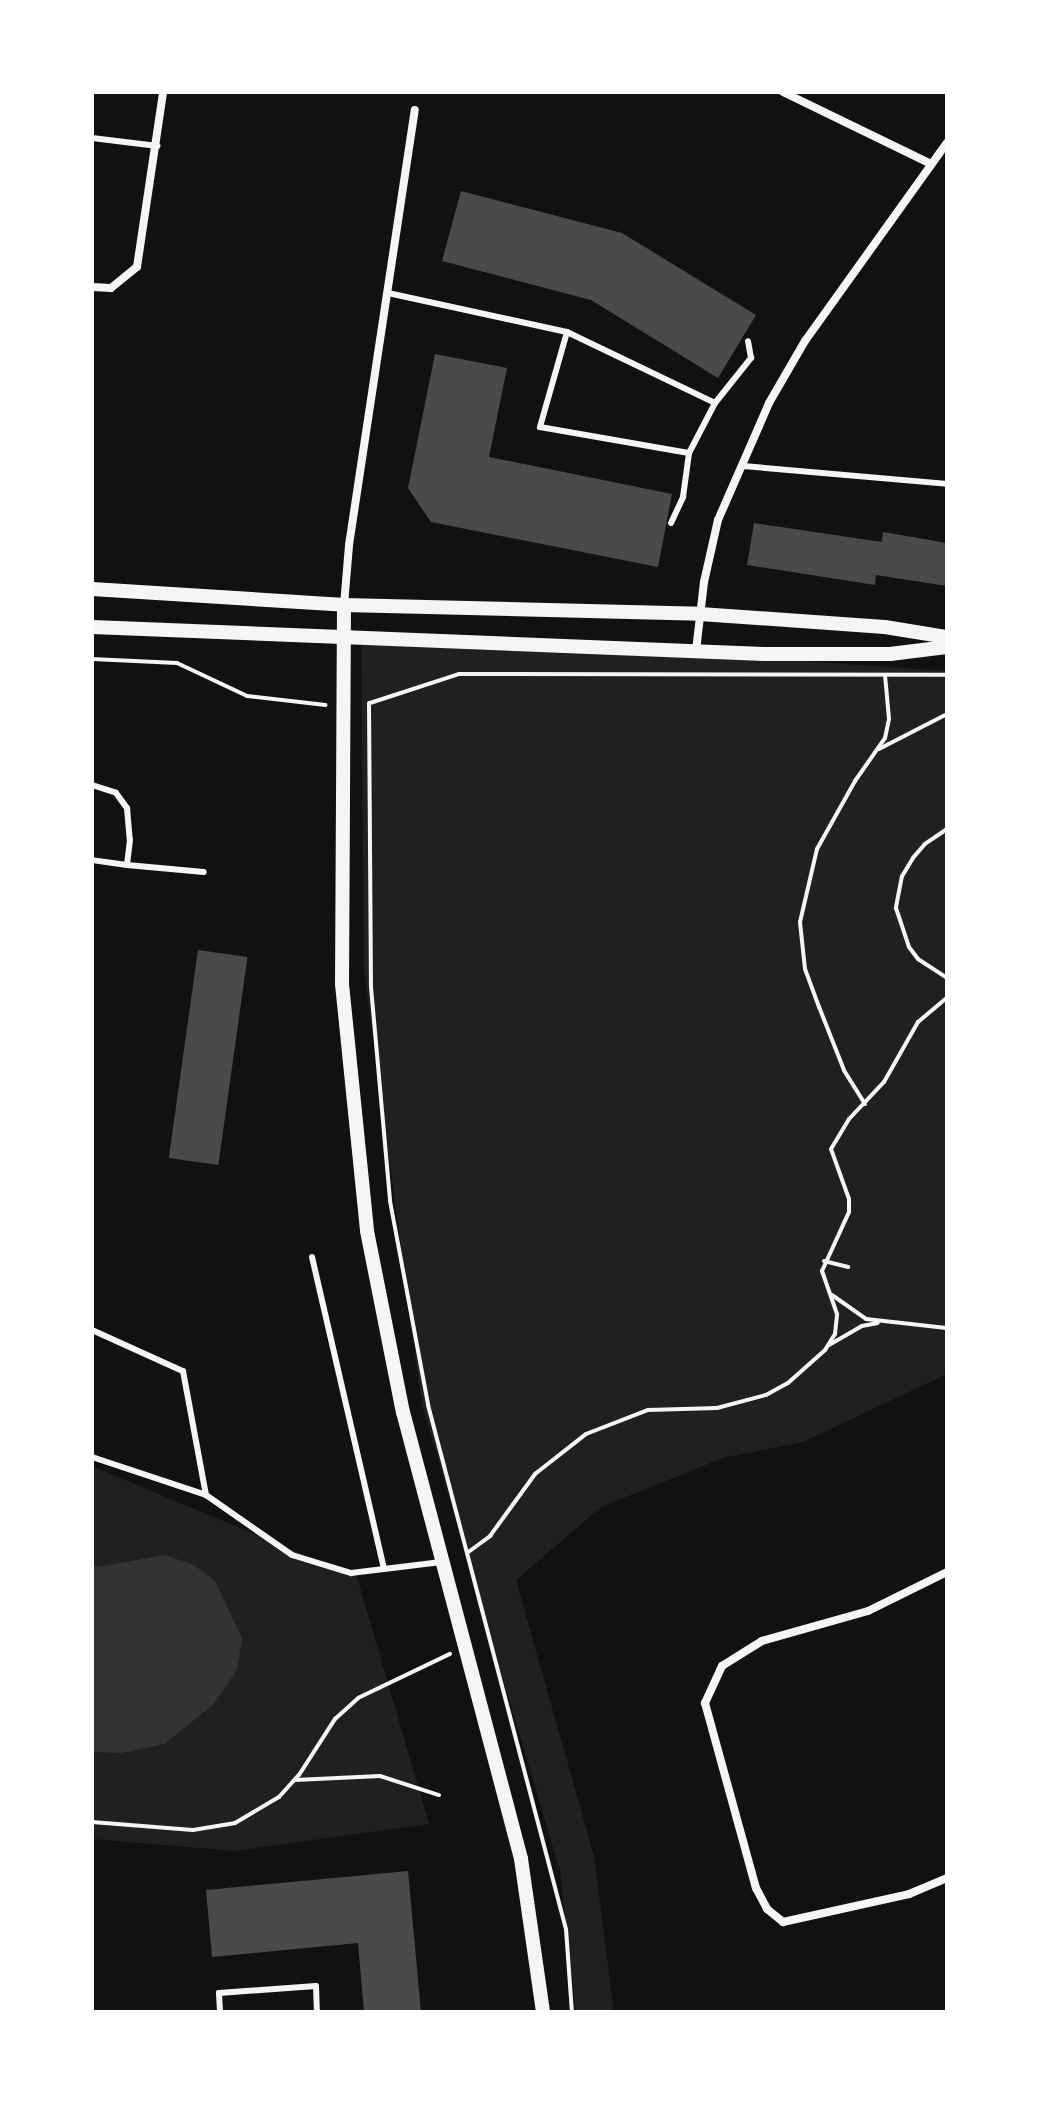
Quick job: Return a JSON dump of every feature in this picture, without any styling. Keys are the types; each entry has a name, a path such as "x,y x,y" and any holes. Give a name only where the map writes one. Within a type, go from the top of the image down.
{"street":[{"path":"92,287 111,288 137,267 158,146 163,92"},
{"path":"783,92 931,164"},
{"path":"415,110 349,545 343,634 342,984 367,1231 403,1412 463,1649 521,1859 543,2012"},
{"path":"696,651 718,520 769,403 805,341 947,143"},
{"path":"92,589 344,605 700,614 885,627 947,637"},
{"path":"92,627 343,634 696,651 890,654 947,647"},
{"path":"947,1572 868,1611 762,1641 722,1666 705,1703 756,1888 767,1909 783,1922 909,1894 947,1878"}],"lane":[{"path":"92,138 158,146"},
{"path":"388,293 567,332 715,403"},
{"path":"567,332 540,427 689,453"},
{"path":"671,523 683,497 689,453 715,403 751,358 748,341"},
{"path":"743,466 947,484"},
{"path":"92,785 116,793 127,808 130,840 127,865"},
{"path":"92,860 204,872"},
{"path":"312,1257 384,1569"},
{"path":"92,1330 183,1371 206,1495"},
{"path":"92,1457 206,1495 292,1555 351,1573 441,1562"},
{"path":"220,2012 219,1993 316,1986 317,2012"}],"path":[{"path":"92,659 177,663 247,696 307,706 369,703 459,674 947,675"},
{"path":"865,1104 844,1070 805,969 800,922 817,849 885,738 889,719 885,675"},
{"path":"369,703 371,987 390,1201 428,1405 566,1929 572,2012"},
{"path":"877,750 947,714"},
{"path":"947,829 925,844 913,858 902,876 896,908 909,947 918,959 947,978"},
{"path":"467,1553 490,1536 535,1474 586,1434 648,1410 717,1408 766,1395 807,1367 827,1346 835,1334 837,1314 824,1283 824,1261 849,1212 849,1199 831,1149 836,1135 884,1082 918,1022 947,998"},
{"path":"824,1261 848,1267"},
{"path":"830,1294 866,1319 947,1328"},
{"path":"827,1346 862,1326 882,1322"},
{"path":"92,1822 193,1830 235,1823 279,1797 295,1780 335,1719 358,1698 463,1649"},
{"path":"295,1780 380,1776 439,1795"}],"shaded area":[{"path":"361,631 947,671 947,1374 803,1442 723,1458 601,1507 516,1580 594,1856 614,2012 576,2012 560,1871 422,1405 364,969"},
{"path":"92,1466 357,1577 429,1824 235,1851 92,1839"},
{"path":"165,1555 194,1565 215,1581 242,1638 237,1670 213,1705 164,1744 121,1753 92,1752 92,1564 98,1567"}],"building":[{"path":"461,191 622,233 756,315 718,378 591,300 442,261"},
{"path":"435,354 507,368 489,457 672,494 658,567 431,522 408,488"},
{"path":"754,523 882,542 883,532 947,543 947,586 876,575 875,585 747,565"},
{"path":"198,950 248,957 218,1165 169,1158"},
{"path":"408,1871 421,2012 364,2012 358,1943 212,1957 206,1890"}]}
